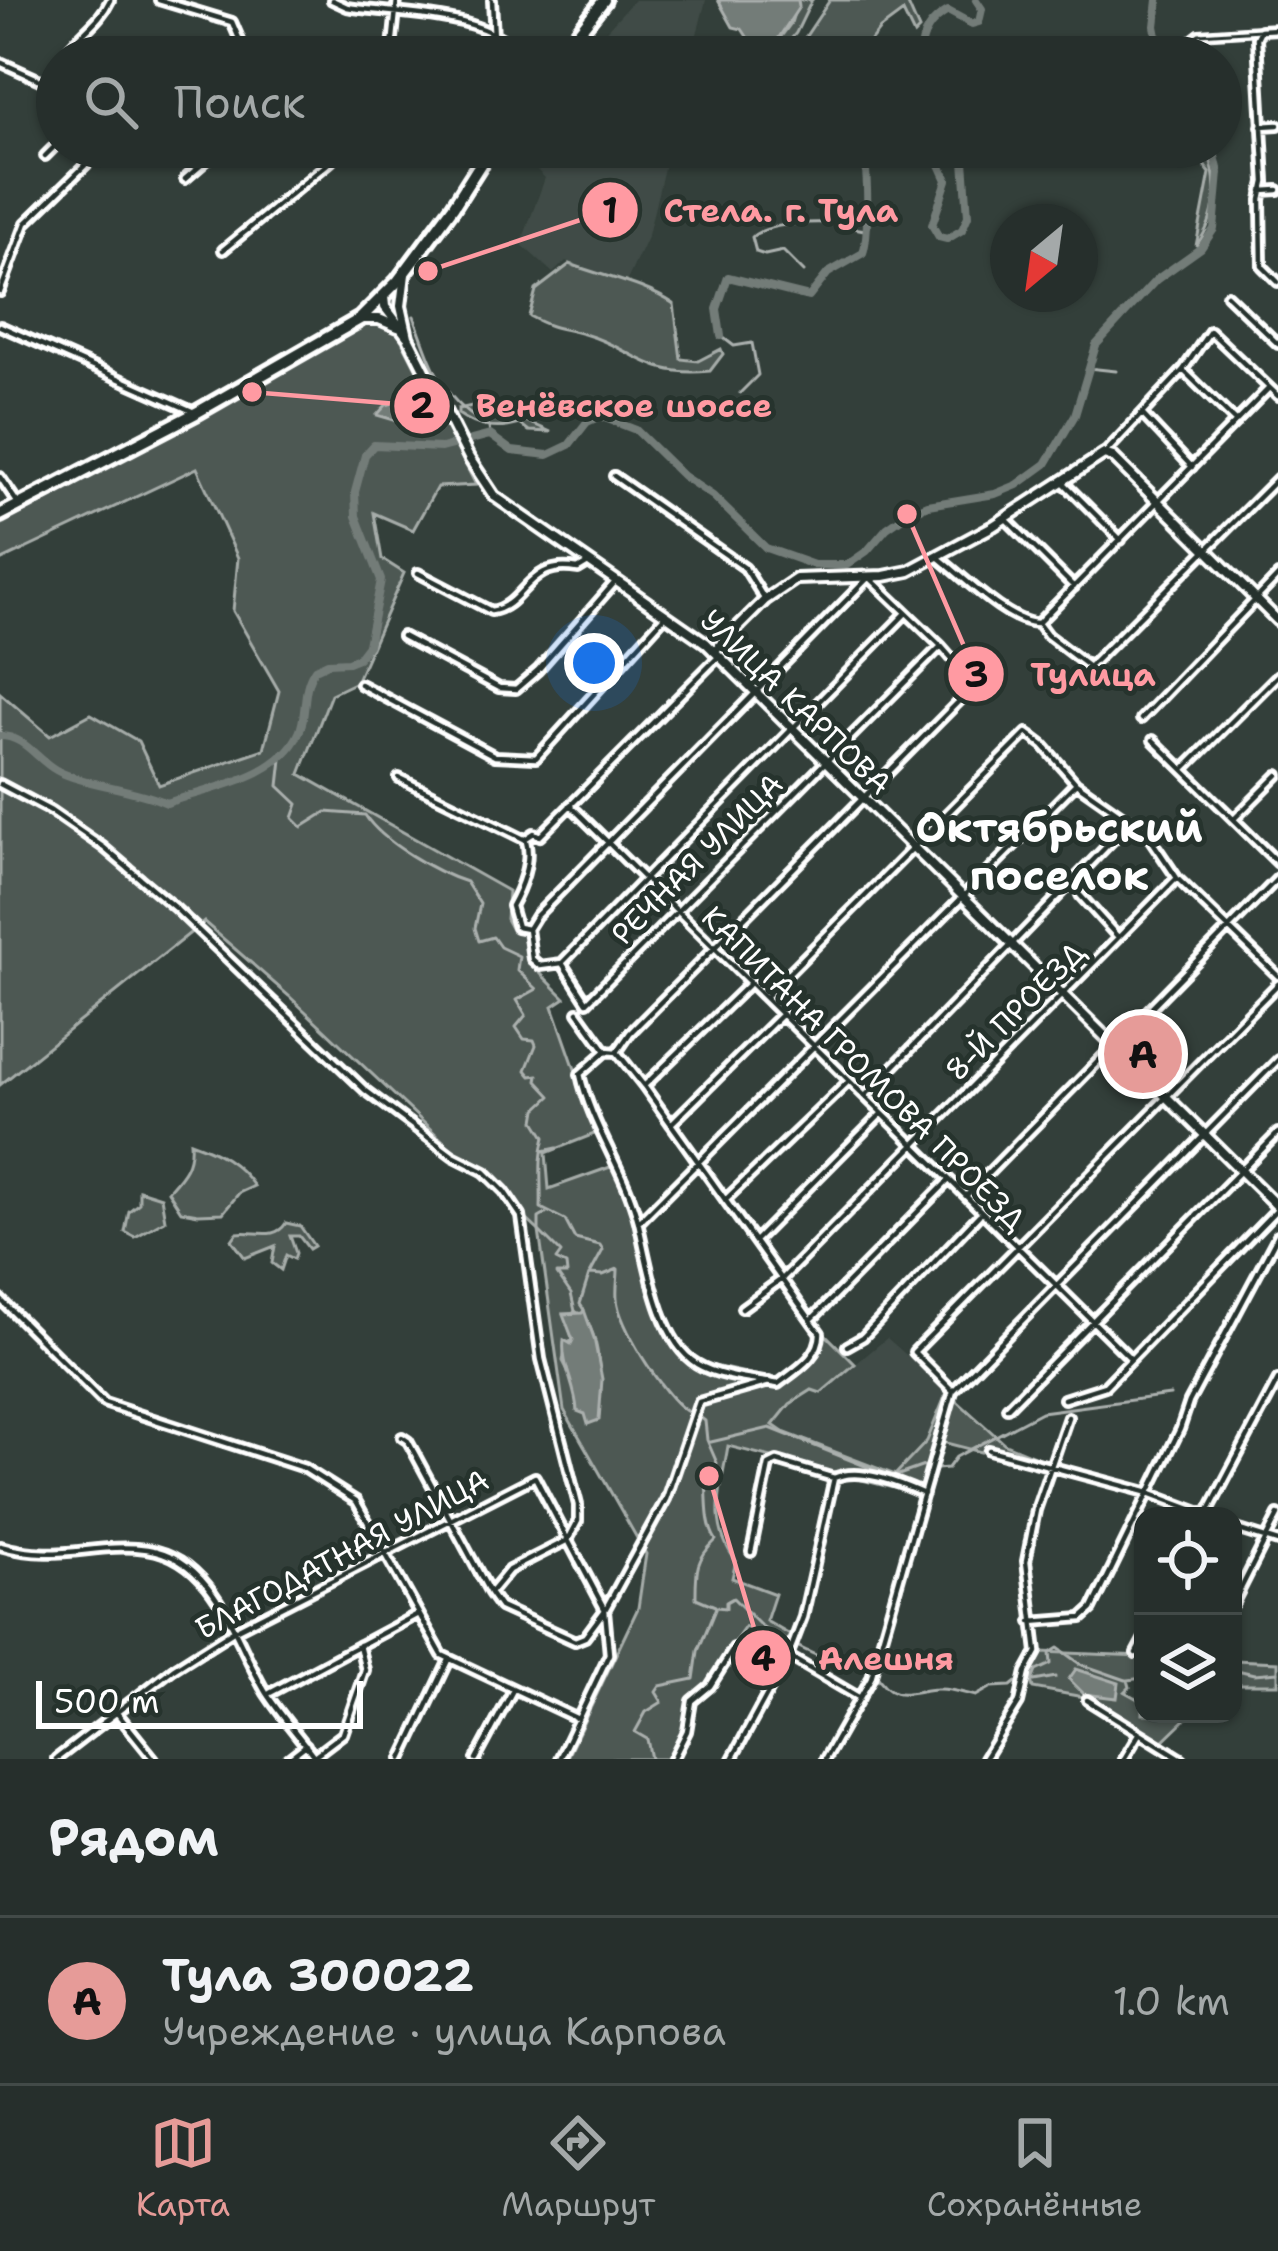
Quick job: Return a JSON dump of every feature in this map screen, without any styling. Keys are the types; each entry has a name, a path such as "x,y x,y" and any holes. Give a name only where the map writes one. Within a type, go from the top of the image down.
{"main road":[{"path":"576,36 604,0"},
{"path":"0,515 196,413 360,319 384,298 474,168"},
{"path":"405,333 403,281 411,262"},
{"path":"384,298 401,307"},
{"path":"384,298 405,333"},
{"path":"360,319 385,320 405,333"},
{"name":"УЛИЦА КАРПОВА","path":"405,333 487,488 503,504 717,653 1278,1207"},
{"path":"717,653 765,601 796,579 909,571 1005,518 1104,454 1113,457 1278,621"}],"street":[{"path":"76,36 102,18 110,0"},
{"path":"159,0 232,22 238,36"},
{"path":"332,0 347,8 472,24 499,36"},
{"path":"394,36 398,0"},
{"path":"492,0 493,36"},
{"path":"1191,36 1278,29"},
{"path":"1262,30 1257,38 1264,182 1262,266 1278,282"},
{"path":"0,62 36,78"},
{"path":"1261,126 1278,125"},
{"path":"0,292 26,223 82,168"},
{"path":"185,179 198,168"},
{"path":"223,250 323,168"},
{"path":"1262,191 1278,190"},
{"path":"1227,295 1278,344"},
{"path":"0,326 196,413"},
{"path":"1104,454 1183,370 1210,331 1278,396"},
{"path":"1183,370 1236,422"},
{"path":"937,556 1009,613 1038,623 1269,388"},
{"path":"1141,413 1192,467"},
{"path":"614,476 745,568 765,601"},
{"path":"0,477 19,506"},
{"path":"1038,623 1089,667 1278,478"},
{"path":"1062,481 1121,540"},
{"path":"1005,518 1074,587"},
{"path":"418,573 491,611 503,609 544,572 559,566 578,569 588,562"},
{"path":"1141,719 1278,576"},
{"path":"617,1052 630,1033 975,685 941,646 869,577 527,929 532,959 541,966 562,962 906,614"},
{"path":"402,636 499,688 516,689 616,581"},
{"path":"360,684 495,756 536,758 666,614"},
{"name":"РЕЧНАЯ УЛИЦА","path":"562,962 587,1002 941,646"},
{"path":"525,839 534,833 541,836 717,653"},
{"path":"1185,769 1278,675"},
{"path":"765,997 1027,734 1076,782 1147,832 1177,878 1231,927 1278,980 914,1352 953,1391"},
{"path":"1153,740 1278,863"},
{"path":"1235,818 1278,775"},
{"path":"400,778 525,839 529,851 522,886 511,906 517,927 527,929"},
{"path":"638,1222 1076,782"},
{"path":"0,784 103,847 175,908 365,1090 452,1156 485,1172 520,1216 541,1359 578,1504 578,1521 568,1540 509,1570 490,1593"},
{"name":"КАПИТАНА ГРОМОВА ПРОЕЗД","path":"570,805 1131,1359"},
{"path":"865,1096 1131,821"},
{"name":"8-Й ПРОЕЗД","path":"742,1308 783,1278 1177,878"},
{"path":"965,1196 1278,878"},
{"path":"1080,895 1118,937"},
{"path":"644,1086 750,982"},
{"path":"578,1012 606,1052"},
{"path":"671,1124 782,1014"},
{"path":"606,1052 617,1052 820,1334 820,1346 807,1362 778,1384 698,1366 685,1354 653,1289 638,1222 587,1108 580,1074 606,1052"},
{"path":"825,1759 871,1678 953,1391 1278,1060"},
{"path":"725,1200 850,1081"},
{"path":"756,1240 882,1114"},
{"path":"1007,1408 1278,1133"},
{"path":"811,1320 949,1180"},
{"path":"1064,1399 1106,1385 1278,1207"},
{"path":"847,1346 863,1336 980,1213"},
{"path":"1031,1622 1082,1618 1092,1609 1189,1402 1278,1235"},
{"path":"0,1299 104,1403 292,1463 341,1488 356,1501 448,1660 578,1719"},
{"path":"1212,1507 1278,1380"},
{"path":"402,1437 500,1607 575,1641 585,1637 605,1610 666,1499 699,1402 770,1382"},
{"path":"985,1759 1019,1703 1026,1672 1037,1652 1026,1562 1050,1466 1068,1417"},
{"path":"989,1450 1186,1507"},
{"path":"751,1552 769,1465 777,1461 834,1478 846,1472 899,1483 924,1494"},
{"name":"БЛАГОДАТНАЯ УЛИЦА","path":"56,1759 233,1631 535,1477 568,1540"},
{"path":"731,1759 788,1656 803,1617 834,1478"},
{"path":"1242,1586 1278,1515"},
{"path":"1242,1531 1278,1542"},
{"path":"559,1759 608,1654 605,1610 568,1540"},
{"path":"0,1546 46,1556 125,1548 168,1555 207,1585 267,1695 315,1758 343,1734 365,1670 359,1645"},
{"path":"267,1695 418,1614"},
{"path":"673,1759 687,1731 692,1701 710,1686 734,1648 777,1672"},
{"path":"788,1656 860,1697"},
{"path":"402,1759 448,1660"},
{"path":"476,1759 513,1690"},
{"path":"1087,1700 1182,1759"},
{"path":"117,1713 154,1759"},
{"path":"1124,1759 1138,1734"},
{"path":"288,1759 306,1745"}],"shaded area":[{"path":"634,0 706,0 697,36 601,36"},
{"path":"718,0 798,0 799,7 780,36 747,36 733,27"},
{"path":"798,0 812,0 794,36 781,36"},
{"path":"830,0 906,0 919,30 914,35 903,12 874,36 806,36"},
{"path":"535,168 664,168 648,235 625,285 566,261 553,273 521,244 545,178"},
{"path":"1206,168 1213,173 1213,211 1196,246 1210,173"},
{"path":"570,264 674,304 681,359 698,361 721,349 723,354 710,371 671,370 529,316 536,290"},
{"path":"358,323 391,326 399,335 476,485 437,487 413,530 374,513 382,559 404,573 356,682 331,694 300,774 508,891 506,919 512,930 523,932 528,961 565,998 553,1006 602,1131 546,1153 549,1189 616,1165 643,1224 656,1286 673,1330 700,1363 778,1380 805,1360 826,1335 855,1364 821,1393 812,1390 790,1404 773,1425 895,1475 927,1441 944,1399 947,1404 921,1495 728,1446 719,1519 736,1561 732,1578 775,1594 766,1621 790,1635 784,1646 745,1627 691,1699 669,1759 566,1759 638,1608 646,1554 564,1410 539,1231 204,922 0,1085 0,693 50,736 91,714 138,741 159,785 264,749 279,691 233,611 238,558 197,468 0,561 0,525 213,411 337,340","holes":["575,1311 596,1344 598,1419 577,1410 576,1386 563,1361 566,1344 573,1340 567,1321"]},
{"path":"424,398 429,415 408,414 398,421 377,415 386,405"},
{"path":"495,407 551,432 529,431 520,424 488,427 458,414 458,409"},
{"path":"190,1142 226,1159 254,1186 239,1193 223,1213 181,1211 168,1191 188,1163"},
{"path":"139,1190 161,1197 165,1220 135,1237 125,1232 129,1211 139,1203"},
{"path":"286,1223 300,1226 314,1246 309,1249 299,1236 290,1236 296,1253 294,1259 286,1255 281,1270 272,1263 275,1246 245,1258 232,1240 237,1233 276,1232"},
{"path":"584,1310 602,1379 599,1420 588,1424 585,1414 577,1411 564,1349 564,1340 571,1344 573,1340 563,1314"},
{"path":"887,1338 947,1391 927,1441 895,1475 772,1424 790,1404 812,1390 821,1393"},
{"path":"955,1399 1005,1444 1048,1462 942,1442"},
{"path":"1040,1652 1134,1656 1134,1679 1128,1680 1130,1687 1125,1692 1134,1697 1134,1723 1182,1723 1162,1742 1089,1698 1033,1688 1029,1672"},
{"path":"1242,1660 1278,1662 1278,1684 1242,1684"},
{"path":"1076,1669 1119,1683 1117,1698 1084,1694 1069,1679"}],"waterway":[{"path":"924,36 948,11 972,24 979,22 982,9 976,0"},
{"path":"1157,36 1158,0"},
{"path":"721,336 717,309 728,277 809,297 828,273 863,253 866,168"},
{"path":"942,168 947,180 932,225 939,237 947,239 962,230 968,216 965,168"},
{"path":"0,736 16,740 66,775 167,803 242,779 276,761 299,733 315,669 358,658 368,645 381,580 356,516 355,492 365,455 374,445 441,448 490,435 512,451 548,455 569,445 587,422 600,416 636,430 766,548 814,565 847,565 907,514 928,505 995,494 1046,464 1075,415 1096,345 1156,280 1201,248 1214,229 1218,168"},
{"path":"804,272 783,251 756,252 752,237 780,226 806,223 866,230"},
{"path":"414,316 440,380 459,405 489,427 490,435"},
{"path":"721,336 734,346 752,343 758,375 740,393"},
{"path":"1088,368 1116,371"},
{"path":"282,759 279,786 298,804 293,818 302,827 326,812 365,815 410,855 466,882 480,904 475,928 479,941 493,937 500,947 519,956 517,970 537,989 517,1000 526,1015 516,1027 536,1045 526,1070 531,1076 538,1075 537,1081 551,1096 537,1109 535,1121 545,1137 541,1208 565,1220 575,1239 600,1245 603,1250 590,1274 618,1269 617,1301 628,1332 659,1382 690,1413"},
{"path":"543,1151 557,1148"},
{"path":"546,1214 539,1218 539,1231 561,1253 556,1260 566,1265 567,1274 557,1274 571,1294 575,1311"},
{"path":"584,1310 580,1304 589,1275"},
{"path":"937,1469 948,1468 956,1457 1041,1412 1170,1395"},
{"path":"697,1415 705,1421 717,1463 706,1482 716,1540 698,1566 696,1598 715,1606"},
{"path":"711,1442 770,1428 893,1477 924,1466"},
{"path":"651,1759 647,1739 635,1732 646,1712 662,1702 656,1692 660,1686 694,1679 698,1651 716,1607 726,1608 733,1598 763,1628 789,1643"},
{"path":"795,1645 834,1661 857,1661 868,1669"},
{"path":"1032,1681 1036,1671 1051,1664 1050,1653 1058,1648 1080,1664 1126,1680"},
{"path":"1242,1671 1278,1672"},
{"path":"875,1673 889,1689 903,1693 941,1689 976,1696 1016,1682"},
{"path":"1034,1681 1056,1677"}],"place":[{"name":"Стела. г. Тула","path":"428,271"},
{"name":"Венёвское шоссе","path":"252,392"},
{"name":"Тулица","path":"907,514"},
{"name":"Тула 300022","path":"1143,1054"},
{"name":"Алешня","path":"709,1476"}],"district":[{"name":"Октябрьский поселок","path":"1059,851"}]}
